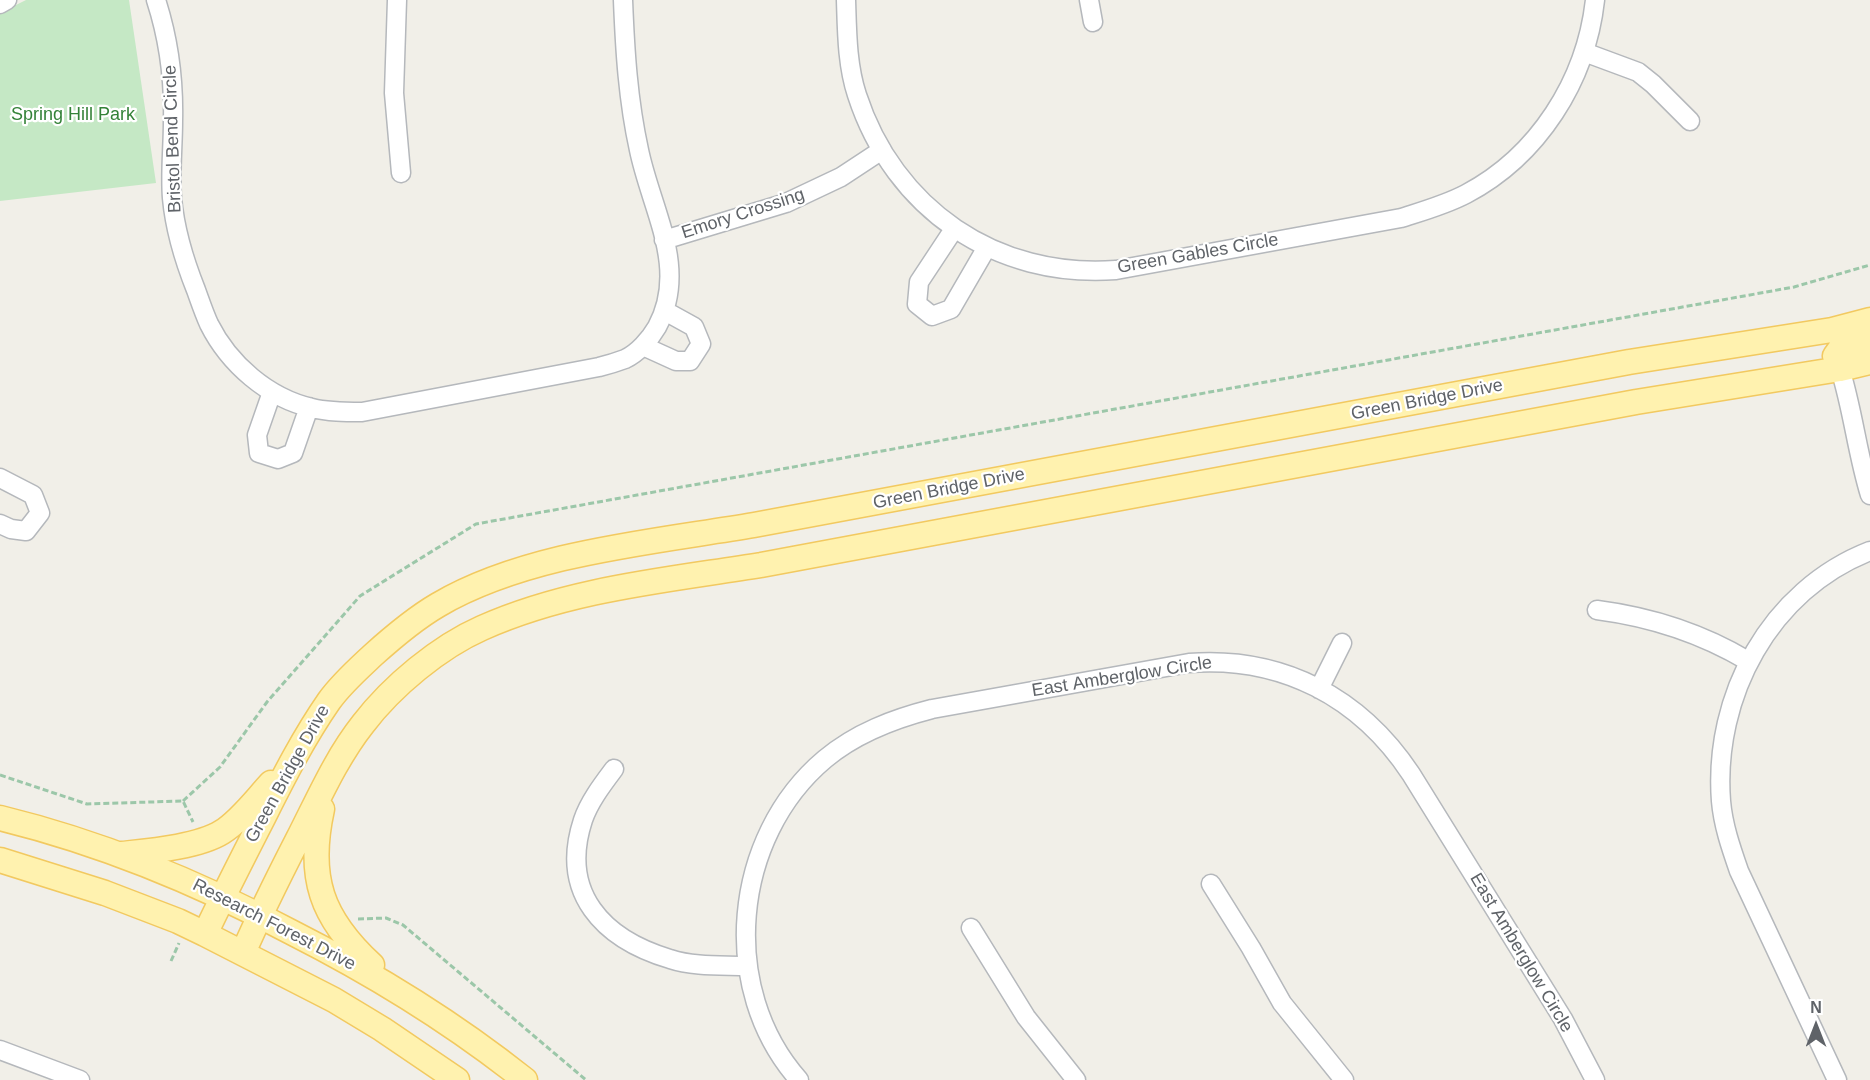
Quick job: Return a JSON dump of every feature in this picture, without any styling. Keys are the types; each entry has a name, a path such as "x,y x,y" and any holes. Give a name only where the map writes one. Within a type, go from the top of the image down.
{"main road":[{"name":"Green Bridge Drive","path":"205,934 294,756 330,699 357,670 410,624 465,591 503,576 541,565 639,544 766,523 1617,364 1832,330 1870,320"},
{"path":"1840,369 1835,356 1843,345 1870,338"},
{"name":"Green Bridge Drive","path":"243,953 259,915 330,776 363,724 386,698 434,656 459,639 516,614 645,584 773,563 1624,404 1840,369 1870,362"},
{"path":"119,855 188,845 222,833 249,808 294,756"},
{"path":"330,776 316,838 317,877 329,913 349,944 405,995"},
{"name":"Research Forest Drive","path":"0,818 119,855 186,880 223,897 342,958 405,995 457,1029 525,1080"},
{"path":"0,860 105,893 178,921 334,1000 382,1029 457,1080"}],"street":[{"path":"0,4 7,0"},
{"name":"Bristol Bend Circle","path":"156,0 171,61 174,119 171,179 178,239 209,325 240,366 272,392 309,407 362,412 599,367 627,358 643,346 652,334 665,310 671,279 670,260 639,154 631,112 622,0"},
{"path":"397,0 394,83 401,172"},
{"name":"Green Gables Circle","path":"846,0 848,43 857,94 871,131 882,150 901,180 919,200 954,229 987,247 1035,264 1070,270 1094,271 1116,270 1401,218 1443,205 1486,182 1533,142 1557,109 1584,52 1595,0"},
{"path":"1089,0 1093,22"},
{"path":"1584,52 1638,72 1690,121"},
{"name":"Emory Crossing","path":"664,240 786,203 841,177 882,150"},
{"path":"954,229 919,282 918,304 932,316 951,309 987,247"},
{"path":"643,346 676,361 690,361 700,344 694,327 665,310"},
{"path":"1840,369 1848,394 1870,495"},
{"path":"272,392 257,435 259,453 278,459 293,453 309,407"},
{"path":"0,478 33,495 40,513 26,531 10,529 0,524"},
{"path":"1837,1080 1739,871 1724,823 1720,777 1722,744 1731,702 1748,661 1770,627 1802,593 1844,564 1870,551"},
{"path":"1596,610 1670,625 1698,635 1748,661"},
{"path":"1319,689 1342,643"},
{"name":"East Amberglow Circle","path":"799,1080 776,1049 765,1029 751,987 747,966 745,927 747,903 758,857 767,835 791,794 808,775 825,759 865,733 886,723 932,709 1189,663 1217,661 1278,671 1319,689 1350,707 1367,721 1397,753 1563,1019 1594,1080"},
{"path":"614,769 598,790 584,819 577,843 577,870 581,893 591,911 611,929 642,949 672,960 700,965 747,966"},
{"path":"1211,885 1251,948 1282,1004 1344,1080"},
{"path":"971,928 1026,1017 1076,1080"},
{"path":"0,1050 80,1080"}],"path":[{"path":"183,801 219,767 267,702 360,596 476,524 1794,286 1870,265"}],"green space":[{"name":"Spring Hill Park","path":"26,0 129,0 156,183 0,201 0,13"}]}
